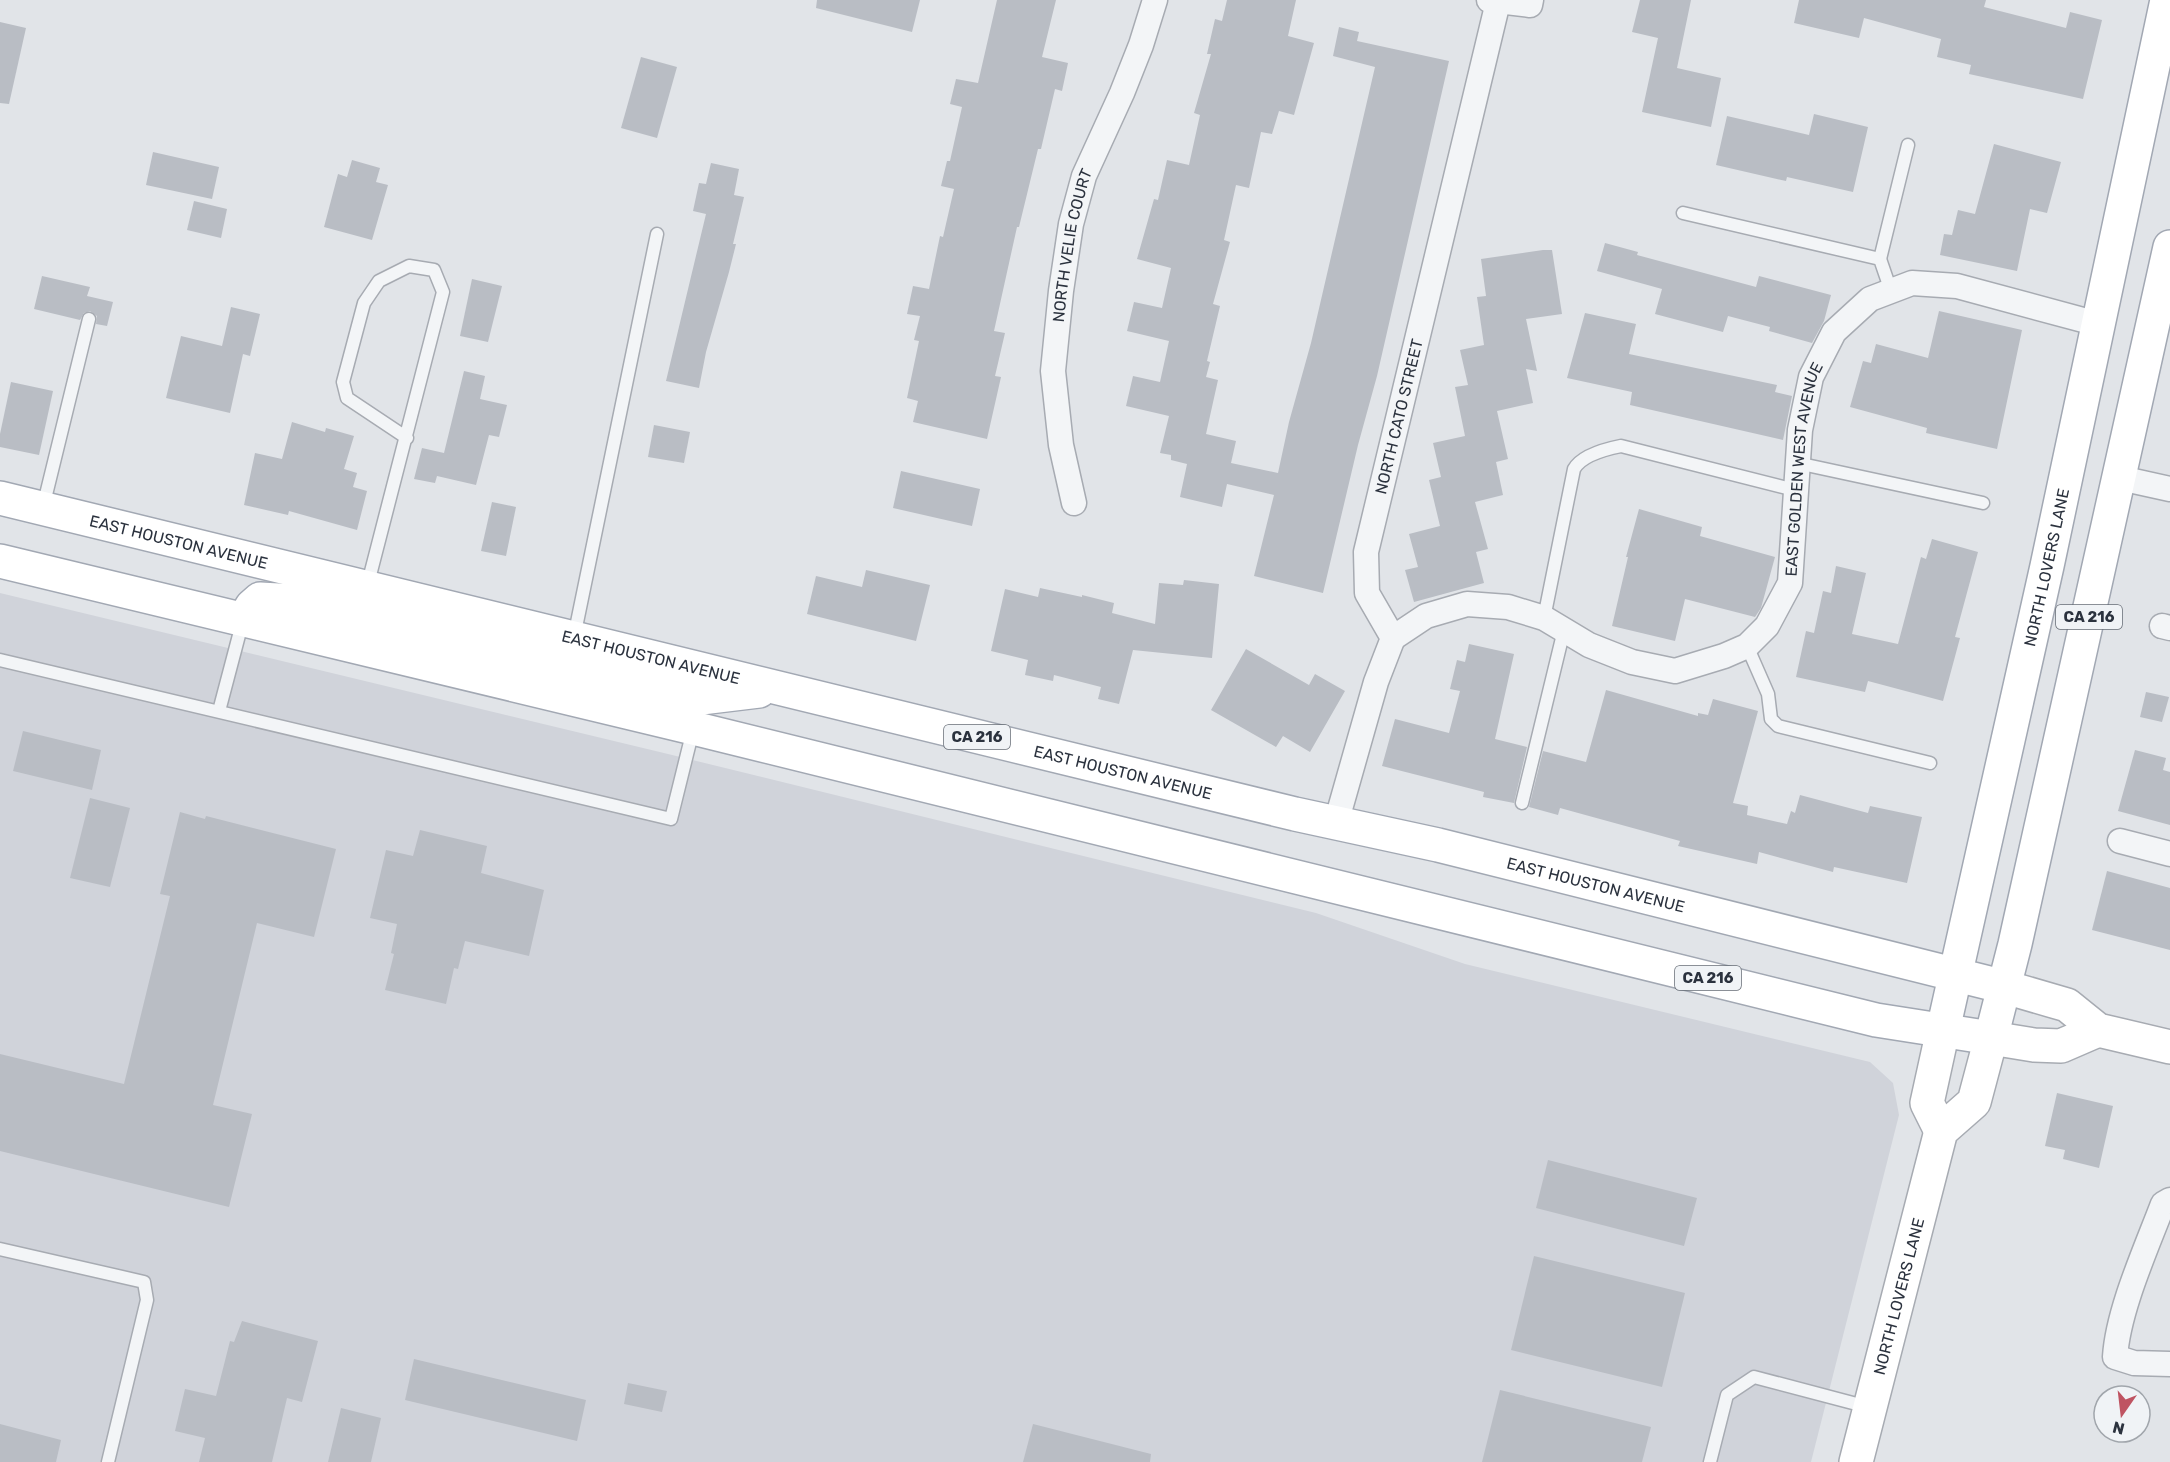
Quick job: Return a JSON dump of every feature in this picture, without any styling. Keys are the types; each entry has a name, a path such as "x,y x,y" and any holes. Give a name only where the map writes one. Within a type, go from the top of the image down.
{"main road":[{"name":"NORTH LOVERS LANE","path":"1856,1462 1941,1131 1927,1102 2047,566 2167,0"},
{"name":"CA 216","path":"1991,1038 2005,987 2170,247"},
{"name":"EAST HOUSTON AVENUE","path":"0,498 1336,823 1438,845 1955,973 2067,1005 2098,1030 2170,1047"},
{"name":"CA 216","path":"0,561 693,728 1876,1020 2034,1045 2061,1046 2098,1030"},
{"path":"244,619 252,606 260,599 296,601 693,699 778,688"},
{"path":"1941,1131 1974,1102 1991,1038"}],"street":[{"name":"NORTH VELIE COURT","path":"1074,503 1061,445 1053,371 1069,236 1084,177 1122,93 1141,45 1155,0"},
{"path":"1493,1 1530,3"},
{"name":"NORTH CATO STREET","path":"1393,638 1367,593 1366,552 1493,1"},
{"name":"EAST GOLDEN WEST AVENUE","path":"1393,638 1425,616 1467,604 1508,608 1554,624 1589,645 1632,662 1675,671 1724,656 1747,646 1767,626 1790,583 1800,430 1811,377 1834,332 1870,299 1912,283 1957,286 2098,324"},
{"path":"2120,478 2170,489"},
{"path":"1336,823 1376,682 1393,638"},
{"path":"2120,841 2170,854"},
{"path":"2170,1200 2163,1204 2125,1308 2116,1335 2115,1357 2134,1364 2170,1364"}],"lane":[{"path":"1891,291 1880,259 1908,145"},
{"path":"1683,213 1880,259"},
{"path":"574,638 657,234"},
{"path":"367,588 407,438 443,292 434,270 409,266 379,281 364,303 343,382 347,398 407,438"},
{"path":"42,508 89,319"},
{"path":"1522,803 1554,624 1574,469 1578,461 1621,446 1795,490"},
{"path":"1797,463 1983,503"},
{"path":"219,711 244,619"},
{"path":"1747,646 1768,694 1771,718 1779,726 1930,763"},
{"path":"0,660 671,819 693,728"},
{"path":"0,1249 144,1282 147,1300 108,1462"},
{"path":"1710,1462 1727,1395 1754,1377 1869,1407"}],"shaded area":[{"path":"0,593 1316,913 1465,964 1870,1062 1893,1083 1899,1115 1811,1462 0,1462"}],"building":[{"path":"817,0 920,0 912,32 816,8"},
{"path":"997,0 1056,0 1042,57 1068,63 1062,91 1055,89 1041,149 1038,149 1019,227 1017,227 994,331 1005,333 995,376 1001,377 987,439 913,422 918,401 907,398 919,341 914,340 920,316 907,314 913,286 929,289 940,236 943,237 954,189 941,186 947,161 950,161 962,107 950,104 956,79 978,83"},
{"path":"1227,0 1296,0 1288,36 1314,43 1294,115 1279,111 1272,134 1261,132 1249,188 1236,185 1224,240 1230,242 1213,304 1220,306 1207,361 1210,362 1206,377 1218,380 1206,434 1236,441 1231,463 1278,473 1289,422 1311,343 1375,67 1333,56 1339,27 1359,32 1357,41 1449,61 1377,376 1323,593 1254,576 1274,495 1227,484 1222,507 1180,497 1187,464 1171,460 1171,455 1160,453 1169,416 1126,406 1133,376 1160,382 1169,341 1127,331 1134,302 1162,308 1171,268 1137,259 1154,199 1158,200 1167,160 1189,165 1200,115 1194,113 1211,54 1207,54 1215,19 1222,21"},
{"path":"1640,0 1691,0 1677,68 1721,78 1711,127 1642,112 1658,38 1632,32"},
{"path":"1799,0 1986,0 1984,7 2066,28 2070,12 2102,20 2083,99 1969,74 1971,65 1937,57 1941,39 1864,18 1859,38 1794,23"},
{"path":"0,22 26,28 9,104 0,103"},
{"path":"641,57 677,67 657,138 621,128"},
{"path":"1814,114 1868,127 1853,192 1787,177 1786,181 1716,165 1727,116 1809,135"},
{"path":"1994,144 2061,162 2047,213 2030,209 2017,271 1940,255 1944,234 1952,235 1958,210 1975,214"},
{"path":"153,152 219,167 212,199 146,185"},
{"path":"352,160 380,168 376,182 388,185 372,240 324,227 338,174 347,177"},
{"path":"711,163 739,169 734,195 744,197 733,244 736,244 706,352 699,388 666,381 706,214 693,211 699,183 706,184"},
{"path":"194,201 227,209 221,238 187,230"},
{"path":"1605,243 1638,252 1637,255 1756,287 1759,276 1831,295 1824,321 1812,343 1769,331 1770,327 1728,316 1723,332 1655,314 1662,289 1597,271"},
{"path":"1552,250 1562,314 1526,319 1537,371 1526,369 1533,403 1497,411 1508,459 1496,462 1503,495 1475,502 1488,549 1476,552 1484,583 1414,602 1405,570 1418,567 1409,534 1440,526 1429,480 1441,477 1433,443 1465,436 1455,387 1468,385 1460,350 1484,345 1477,297 1486,296 1481,259"},
{"path":"42,276 90,287 87,296 113,302 107,326 96,324 97,316 90,311 84,313 80,320 34,309"},
{"path":"472,279 502,286 488,342 460,336"},
{"path":"231,307 260,314 250,356 243,354 230,413 166,398 181,336 222,346"},
{"path":"1939,311 2022,330 1997,449 1926,433 1927,428 1850,407 1863,361 1871,363 1876,344 1928,358"},
{"path":"1585,313 1636,324 1629,354 1777,385 1775,392 1792,396 1783,440 1630,405 1632,392 1567,378"},
{"path":"464,371 485,376 480,399 507,405 499,437 489,435 476,485 437,476 435,483 414,479 422,448 444,453"},
{"path":"11,382 53,391 39,455 0,447 0,434"},
{"path":"292,422 325,432 326,428 354,436 344,469 357,473 353,487 367,491 357,530 289,511 288,515 244,505 255,453 282,459"},
{"path":"654,425 690,432 684,463 648,457"},
{"path":"901,471 980,489 972,526 893,508"},
{"path":"492,502 516,507 506,556 481,551"},
{"path":"1639,509 1702,527 1700,536 1775,557 1761,608 1755,617 1685,599 1675,641 1612,626 1628,557 1626,557"},
{"path":"1932,539 1978,552 1955,637 1960,638 1943,701 1868,681 1865,692 1796,677 1806,631 1814,633 1823,591 1831,593 1836,566 1866,573 1852,634 1898,644 1921,557 1926,559"},
{"path":"866,570 930,585 916,641 807,614 816,576 862,587"},
{"path":"1184,580 1219,584 1212,658 1133,650 1119,704 1098,699 1101,687 1054,675 1053,681 1025,675 1028,660 991,651 1005,589 1038,597 1040,588 1082,597 1082,595 1114,603 1112,613 1155,624 1159,583 1183,585"},
{"path":"1469,644 1514,654 1495,739 1527,747 1514,803 1483,797 1484,792 1382,766 1395,719 1449,733 1460,691 1450,689 1457,660 1465,662"},
{"path":"1246,649 1309,685 1315,674 1345,691 1310,752 1283,736 1276,747 1211,710"},
{"path":"1606,690 1698,716 1698,713 1708,715 1713,699 1758,711 1733,803 1748,806 1747,815 1787,824 1791,811 1795,813 1800,795 1868,813 1870,806 1922,817 1907,883 1834,867 1833,872 1759,852 1757,864 1678,846 1680,841 1560,808 1558,815 1529,807 1543,751 1586,762"},
{"path":"2146,692 2169,697 2162,722 2140,717"},
{"path":"23,731 101,750 92,790 13,771"},
{"path":"2135,750 2166,758 2163,770 2170,772 2170,825 2118,811"},
{"path":"90,798 130,808 110,887 70,878"},
{"path":"180,812 205,819 206,816 336,849 314,937 257,923 213,1105 252,1114 229,1207 0,1151 0,1054 124,1084 170,896 160,894"},
{"path":"420,830 487,846 481,873 544,890 529,956 465,941 458,969 454,968 446,1004 385,990 394,954 391,953 397,924 370,918 386,850 413,856"},
{"path":"2107,871 2170,888 2170,950 2092,930"},
{"path":"2057,1093 2113,1106 2099,1168 2063,1159 2065,1150 2045,1146"},
{"path":"1548,1160 1697,1198 1684,1246 1536,1208"},
{"path":"1534,1256 1685,1293 1662,1387 1511,1350"},
{"path":"242,1321 318,1341 302,1402 287,1398 272,1462 199,1462 205,1438 175,1431 185,1389 216,1396 230,1341 234,1342"},
{"path":"414,1359 586,1400 577,1441 405,1400"},
{"path":"628,1383 667,1391 662,1412 624,1404"},
{"path":"1500,1390 1651,1427 1642,1462 1482,1462"},
{"path":"341,1408 381,1418 371,1462 328,1462"},
{"path":"0,1424 61,1440 56,1462 0,1462"},
{"path":"1033,1424 1151,1454 1150,1462 1023,1462"}]}
